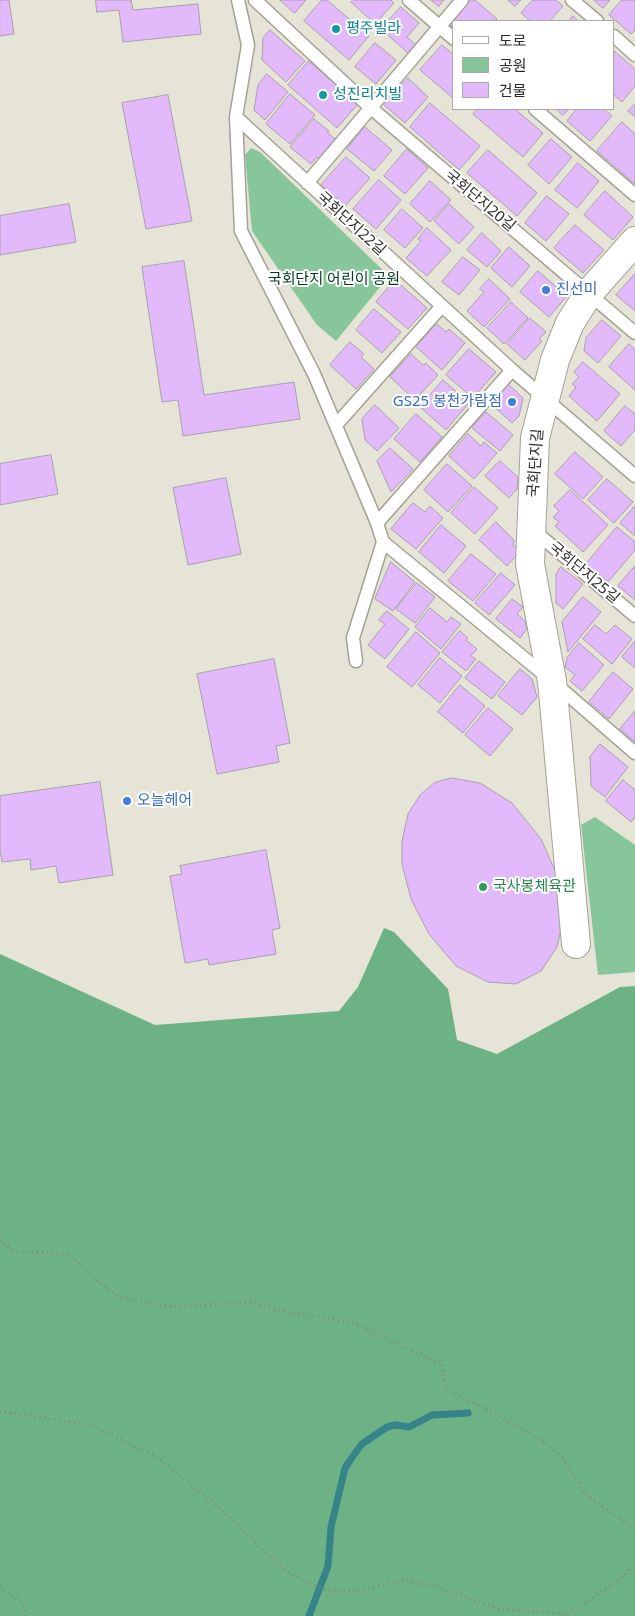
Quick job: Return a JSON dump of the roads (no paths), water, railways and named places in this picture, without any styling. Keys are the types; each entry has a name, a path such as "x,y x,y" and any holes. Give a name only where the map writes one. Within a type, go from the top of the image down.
{"street":[{"name":"국회단지길","path":"576,944 552,681 530,564 535,438 555,360 570,323 590,293 635,241"}],"lane":[{"path":"238,0 248,45 236,117 240,231 314,374 377,523 383,542 552,681 635,753"},
{"name":"국회단지20길","path":"255,0 371,108 635,333"},
{"path":"409,0 452,37"},
{"path":"307,183 462,0"},
{"path":"572,0 596,20"},
{"path":"615,37 635,55"},
{"path":"536,110 635,196"},
{"name":"국회단지22길","path":"236,117 512,370 635,476"},
{"path":"336,425 442,306"},
{"path":"377,523 512,370"},
{"name":"국회단지25길","path":"532,529 635,616"},
{"path":"356,661 353,638 383,542"}],"waterway":[{"path":"309,1616 328,1566 331,1527 345,1468 362,1444 387,1427 395,1425 409,1427 432,1415 468,1413"}],"place":[{"name":"평주빌라","path":"336,29"},
{"name":"성진리치빌","path":"323,95"},
{"name":"진선미","path":"546,290"},
{"name":"GS25 봉천가람점","path":"512,402"},
{"name":"오늘헤어","path":"127,801"},
{"name":"국사봉체육관","path":"483,887"}],"park label":[{"name":"국회단지 어린이 공원","path":"334,280"}]}
